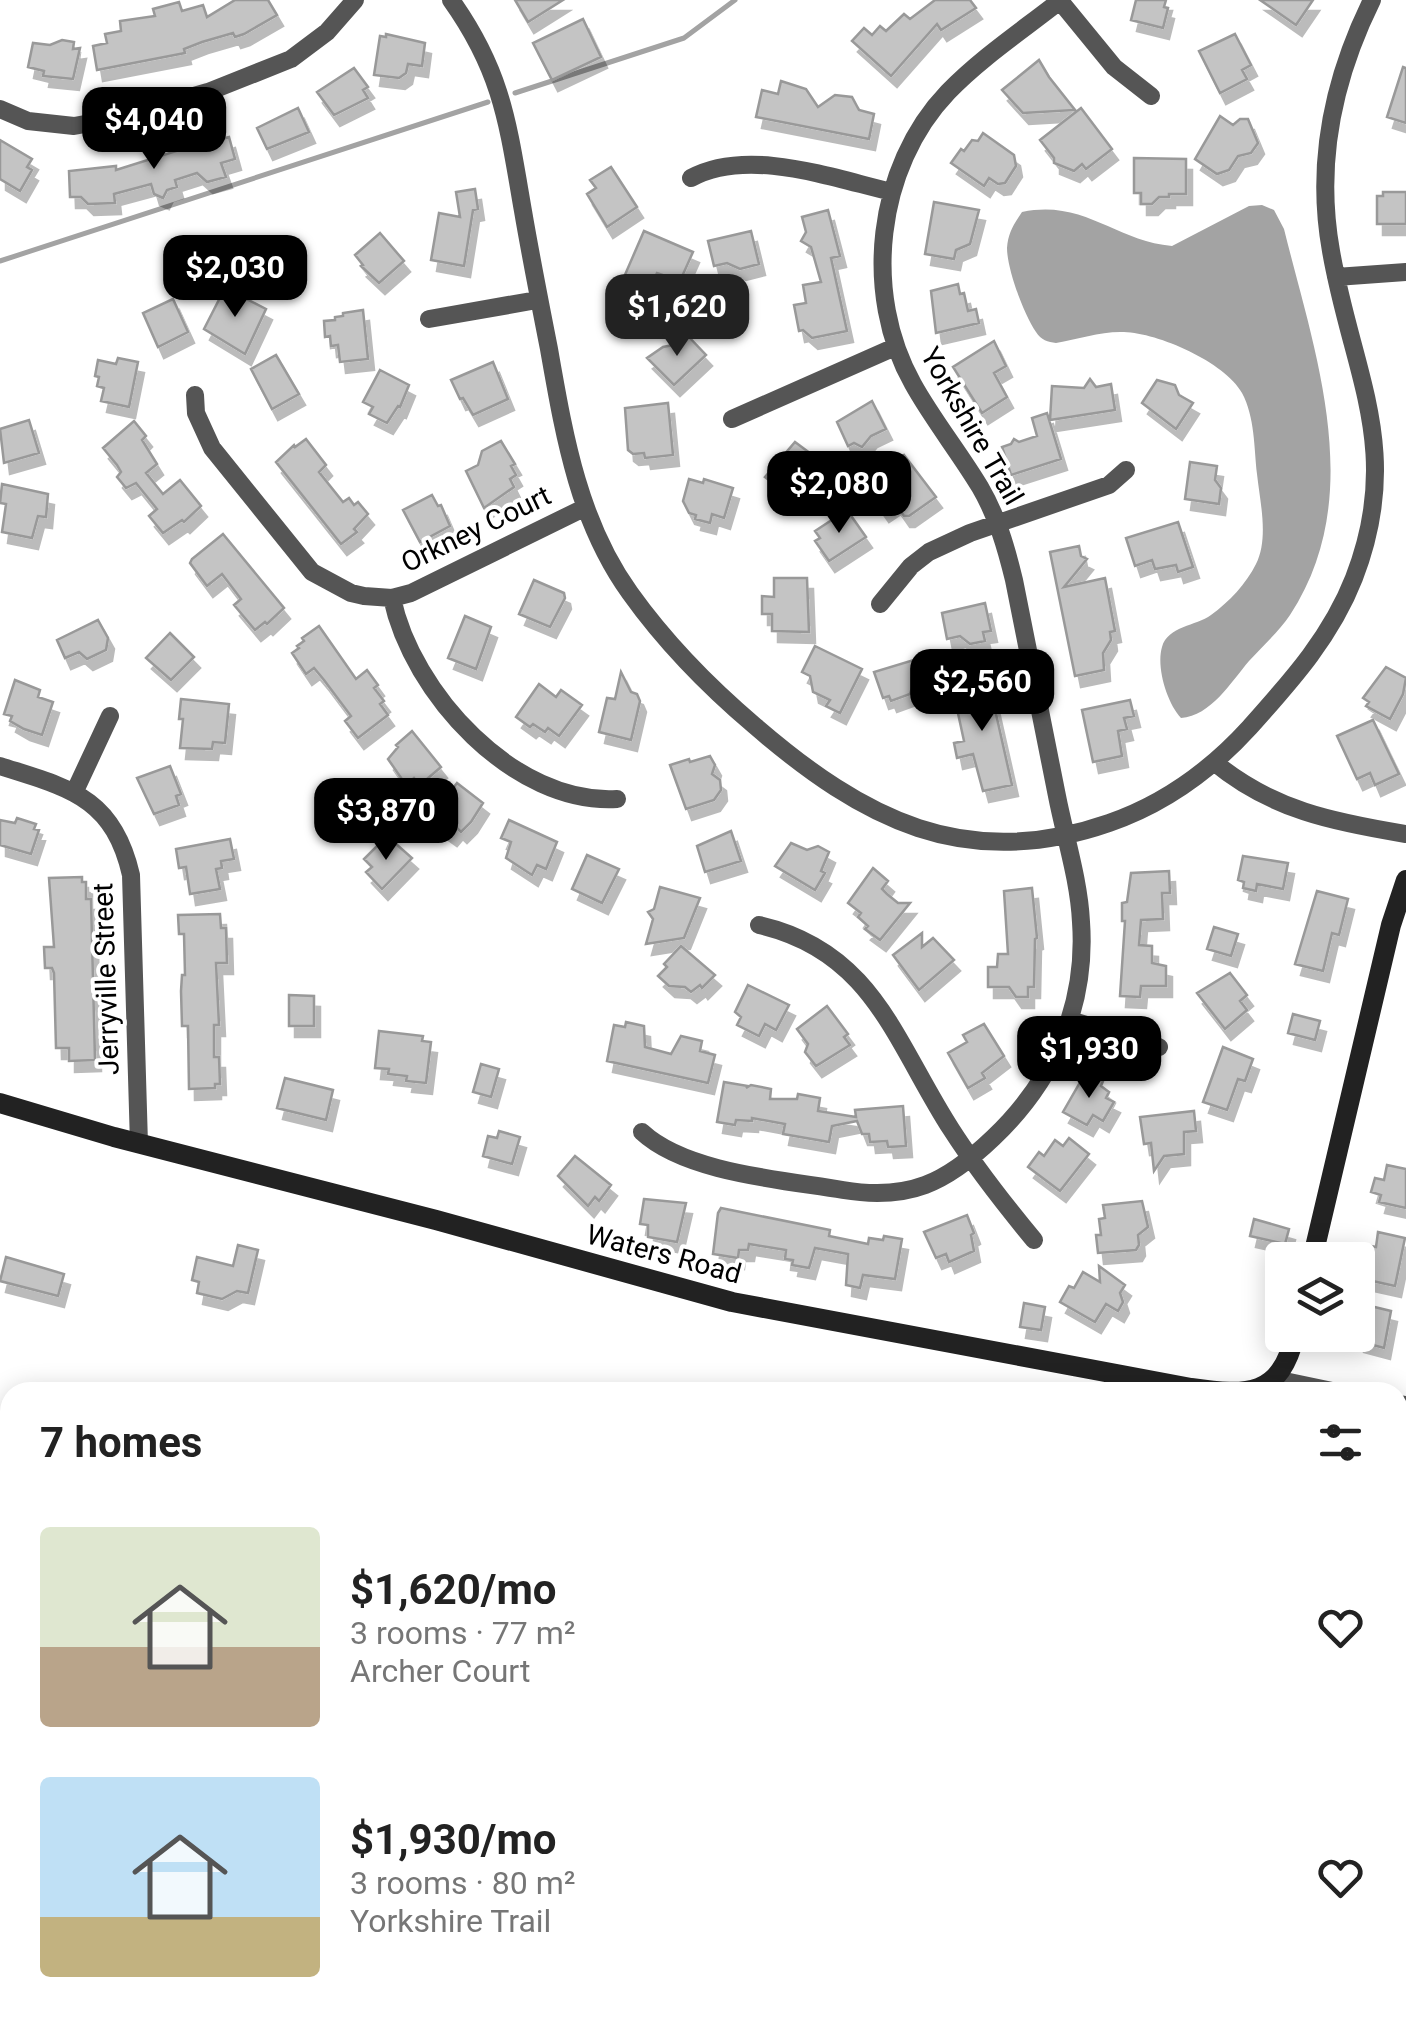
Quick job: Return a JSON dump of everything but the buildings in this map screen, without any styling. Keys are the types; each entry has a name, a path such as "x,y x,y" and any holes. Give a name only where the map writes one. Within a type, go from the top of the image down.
{"street":[{"path":"0,109 28,121 74,126 118,118 208,92 291,59 327,32 355,0"},
{"path":"450,0 476,36 504,107 563,429 584,508 620,578 716,693 815,776 866,808 938,834 1007,843 1065,837 1150,807 1214,762 1230,750 1312,656 1346,600 1366,539 1375,444 1361,368 1336,277 1326,213 1328,134 1346,56 1372,0"},
{"path":"1060,0 1114,67 1151,96"},
{"name":"Yorkshire Trail","path":"642,1132 672,1155 697,1163 875,1194 922,1188 943,1179 970,1158 1035,1094 1070,1020 1081,959 1082,921 1014,580 999,525 979,486 915,388 895,347 883,278 884,237 892,192 907,152 945,95 1060,0"},
{"path":"691,178 722,165 768,166 892,192"},
{"path":"1336,277 1406,272"},
{"path":"429,319 538,300"},
{"path":"732,419 895,347"},
{"name":"Orkney Court","path":"195,395 196,413 212,448 312,572 351,593 392,598 426,586 584,508"},
{"path":"880,604 911,566 929,552 970,533 1109,485 1126,470"},
{"path":"392,598 405,639 426,679 485,746 540,784 559,792 580,798 617,799"},
{"path":"74,792 110,716"},
{"path":"1214,762 1277,804 1406,834"},
{"name":"Jerryville Street","path":"0,766 74,792 95,805 125,850 130,875 139,1144"},
{"path":"1316,1242 1391,926 1406,880"},
{"path":"759,925 823,948 858,979 899,1036 970,1158 1034,1240"},
{"path":"1070,1020 1159,1047"},
{"name":"Waters Road","path":"0,1103 139,1144 788,1314 1164,1382"},
{"path":"1285,1382 1275,1380 1286,1367 1290,1352"},
{"name":"Waters Road","path":"1269,1382 1275,1380"}],"shaded area":[{"path":"1262,205 1274,210 1284,229 1320,375 1331,474 1326,522 1313,569 1286,621 1211,705 1181,718 1164,684 1161,655 1165,640 1224,604 1247,579 1260,554 1263,520 1246,402 1233,382 1206,360 1154,338 1116,332 1056,343 1042,339 1017,292 1008,243 1022,212 1064,211 1133,237 1172,246 1249,206"}],"waterway":[{"path":"515,93 684,38 735,0"},
{"path":"0,261 488,102"}]}
